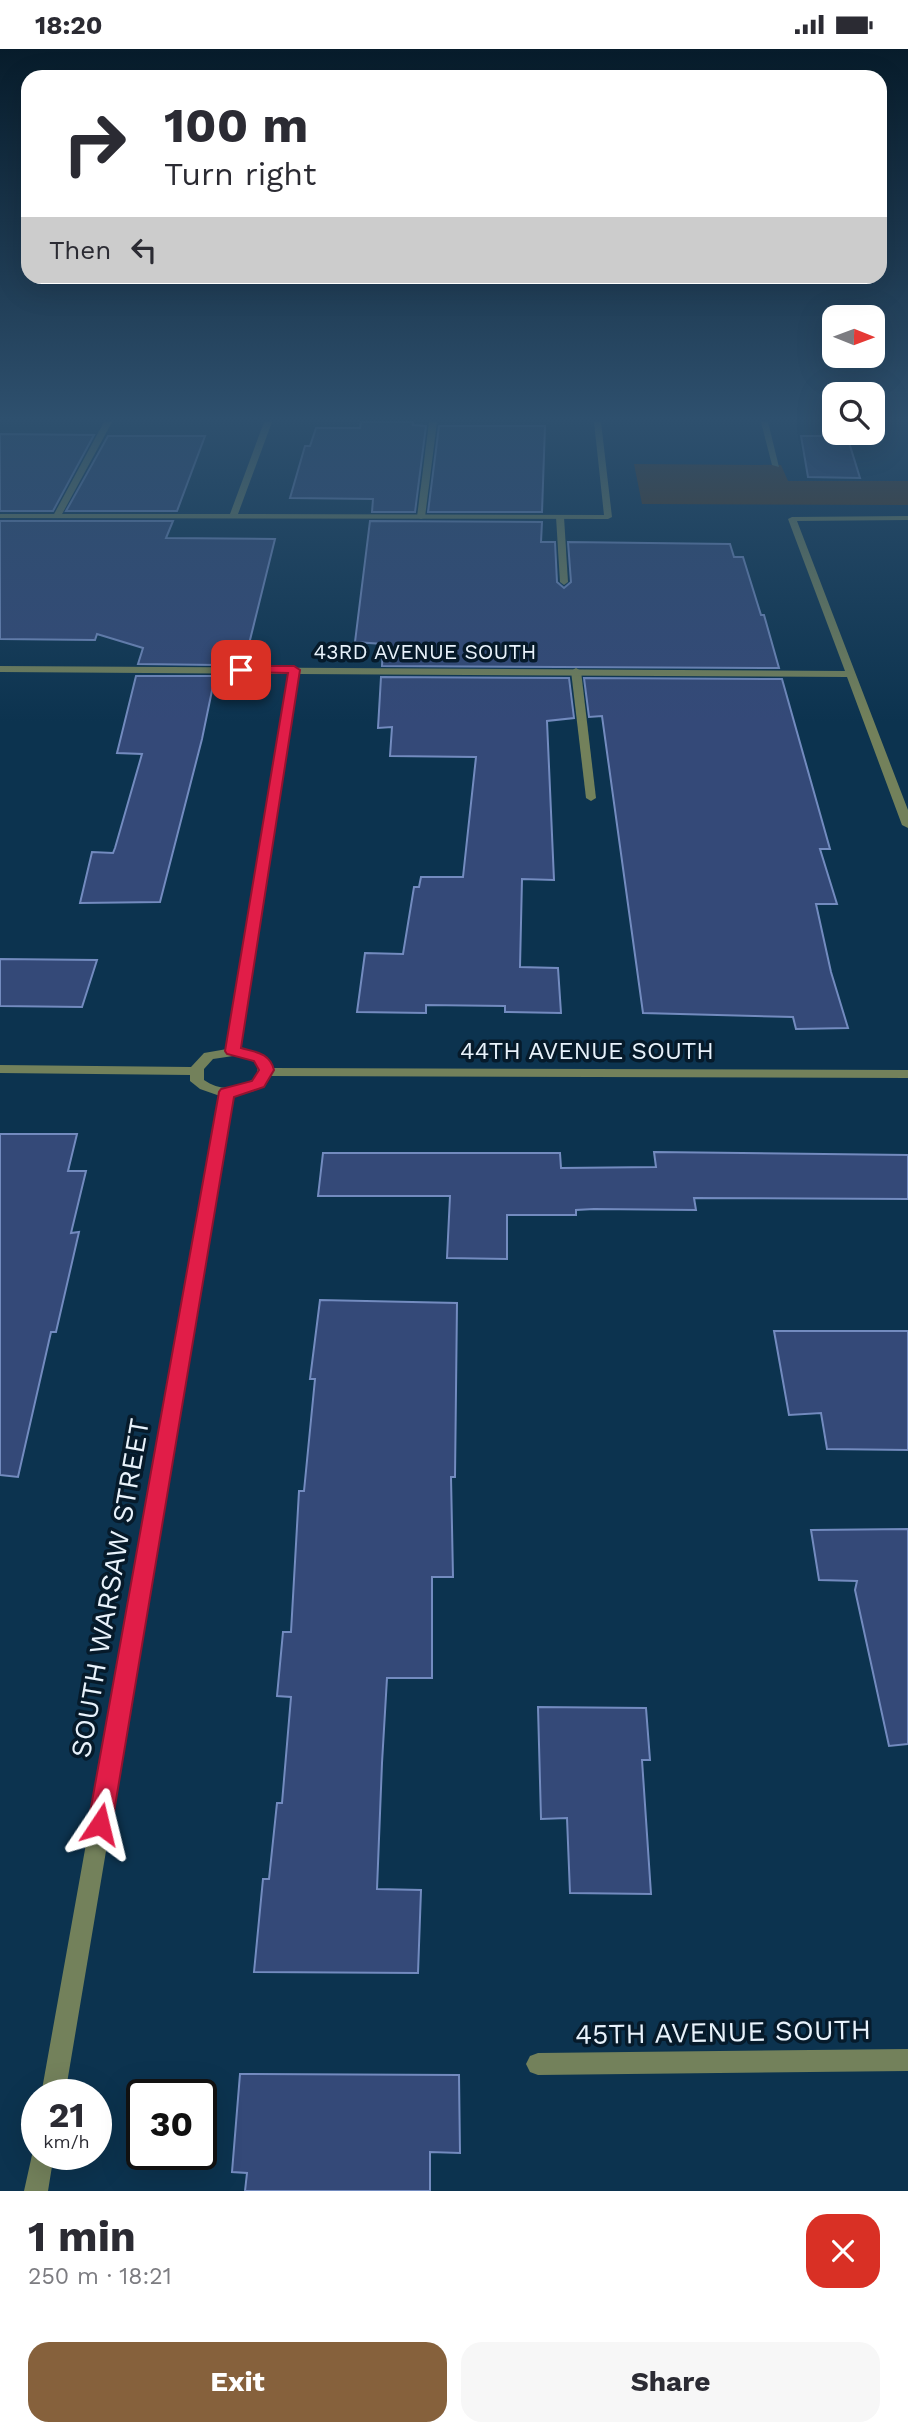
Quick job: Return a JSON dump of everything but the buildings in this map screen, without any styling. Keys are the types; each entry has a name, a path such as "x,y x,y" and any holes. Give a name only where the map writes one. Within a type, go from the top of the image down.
{"street":[{"path":"560,522 564,582"},
{"path":"793,522 908,825"},
{"name":"43RD AVENUE SOUTH","path":"0,669 850,674"},
{"path":"233,1051 294,670"},
{"path":"576,671 592,798"},
{"path":"233,1051 259,1058 265,1063 266,1072 258,1084 236,1092 227,1092 203,1086 197,1080 196,1071 201,1061 209,1056 233,1051"},
{"path":"0,1069 196,1071"},
{"name":"44TH AVENUE SOUTH","path":"266,1072 908,1074"},
{"name":"SOUTH WARSAW STREET","path":"56,2079 227,1092"},
{"name":"45TH AVENUE SOUTH","path":"538,2064 908,2060"},
{"path":"36,2191 39,2170"}],"route":[{"path":"100,1824 227,1092 248,1089 258,1084 267,1070 265,1063 251,1053 233,1051 294,670 241,670"}]}
